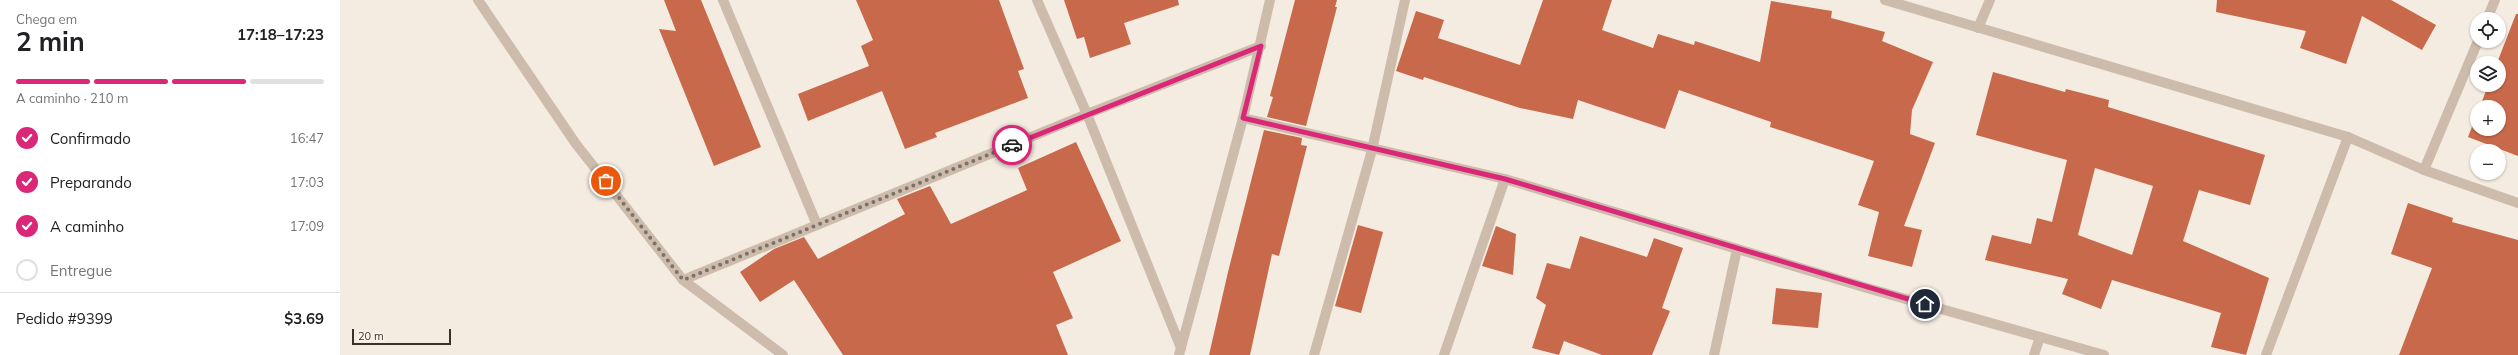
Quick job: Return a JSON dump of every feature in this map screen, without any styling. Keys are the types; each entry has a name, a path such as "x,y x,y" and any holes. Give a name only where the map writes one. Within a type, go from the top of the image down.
{"street":[{"path":"478,0 576,144 683,280 783,355"},
{"path":"723,0 817,225"},
{"path":"1037,0 1087,114 1180,352"},
{"path":"1180,352 1243,118 1261,46 1270,0"},
{"path":"1314,355 1372,150 1405,0"},
{"path":"1885,0 2348,137 2424,170 2518,203"},
{"path":"1978,28 1990,0"},
{"path":"2490,12 2495,0"},
{"path":"683,280 1087,114 1261,46"},
{"path":"2424,170 2475,48"},
{"path":"1243,118 1372,150 1505,179 1737,249 2104,355"},
{"path":"2266,355 2348,137"},
{"path":"1444,355 1505,179"},
{"path":"1714,355 1737,249"},
{"path":"2034,355 2040,337"}],"building":[{"path":"664,0 701,0 761,147 714,166 659,29 676,31"},
{"path":"856,0 999,0 1024,69 1018,71 1028,98 935,133 937,137 905,149 882,91 808,121 798,94 869,66 861,46 873,40"},
{"path":"1064,0 1178,0 1179,5 1124,23 1131,44 1090,58 1084,37 1077,39"},
{"path":"1295,0 1337,0 1335,7 1337,7 1306,126 1267,117 1273,97 1270,96"},
{"path":"1543,0 1612,0 1602,30 1653,48 1658,34 1694,45 1695,41 1760,62 1771,1 1832,11 1831,18 1885,32 1882,41 1933,62 1912,110 1910,134 1935,143 1904,226 1922,230 1912,267 1868,256 1879,212 1858,205 1874,161 1770,127 1771,122 1679,90 1665,129 1578,100 1573,119 1520,108 1424,77 1423,80 1396,71 1416,11 1444,20 1438,38 1520,65"},
{"path":"2217,0 2391,0 2436,25 2422,50 2362,16 2346,64 2300,48 2306,31 2216,12"},
{"path":"2516,14 2518,14 2518,156 2506,151 2506,144 2486,144 2468,137 2470,132 2470,136 2506,136 2506,100 2483,100 2485,92 2506,92 2506,56 2500,56 2503,48 2506,48 2506,40"},
{"path":"1993,72 2065,92 2066,89 2109,100 2108,107 2265,155 2250,205 2199,190 2183,241 2269,278 2246,355 2211,347 2221,313 2112,280 2101,309 2062,294 2068,279 1985,260 1992,235 2031,244 2037,218 2052,222 2067,160 1976,135","holes":["2095,168 2153,186 2132,255 2078,235"]},
{"path":"1264,130 1302,138 1301,145 1307,146 1279,256 1272,254 1250,355 1209,355 1228,272"},
{"path":"1076,142 1121,241 1053,272 1073,318 1056,325 1068,355 843,355 794,280 760,302 740,272 774,249 804,237 818,259 905,214 897,199 930,186 951,224 1027,190 1018,168"},
{"path":"2408,203 2453,218 2452,222 2518,240 2518,355 2399,355 2432,268 2391,254"},
{"path":"1358,225 1383,232 1361,313 1335,306"},
{"path":"1496,226 1516,234 1513,275 1482,266"},
{"path":"1580,236 1647,257 1654,238 1683,248 1662,308 1670,311 1652,355 1602,355 1564,341 1559,355 1532,348 1546,305 1536,298 1547,263 1570,269"},
{"path":"1776,288 1822,293 1818,328 1772,324"}],"way so far":[{"path":"606,181 683,280 1012,145"}],"route":[{"path":"1012,145 1261,46 1243,118 1372,150 1505,179 1925,304"}]}
